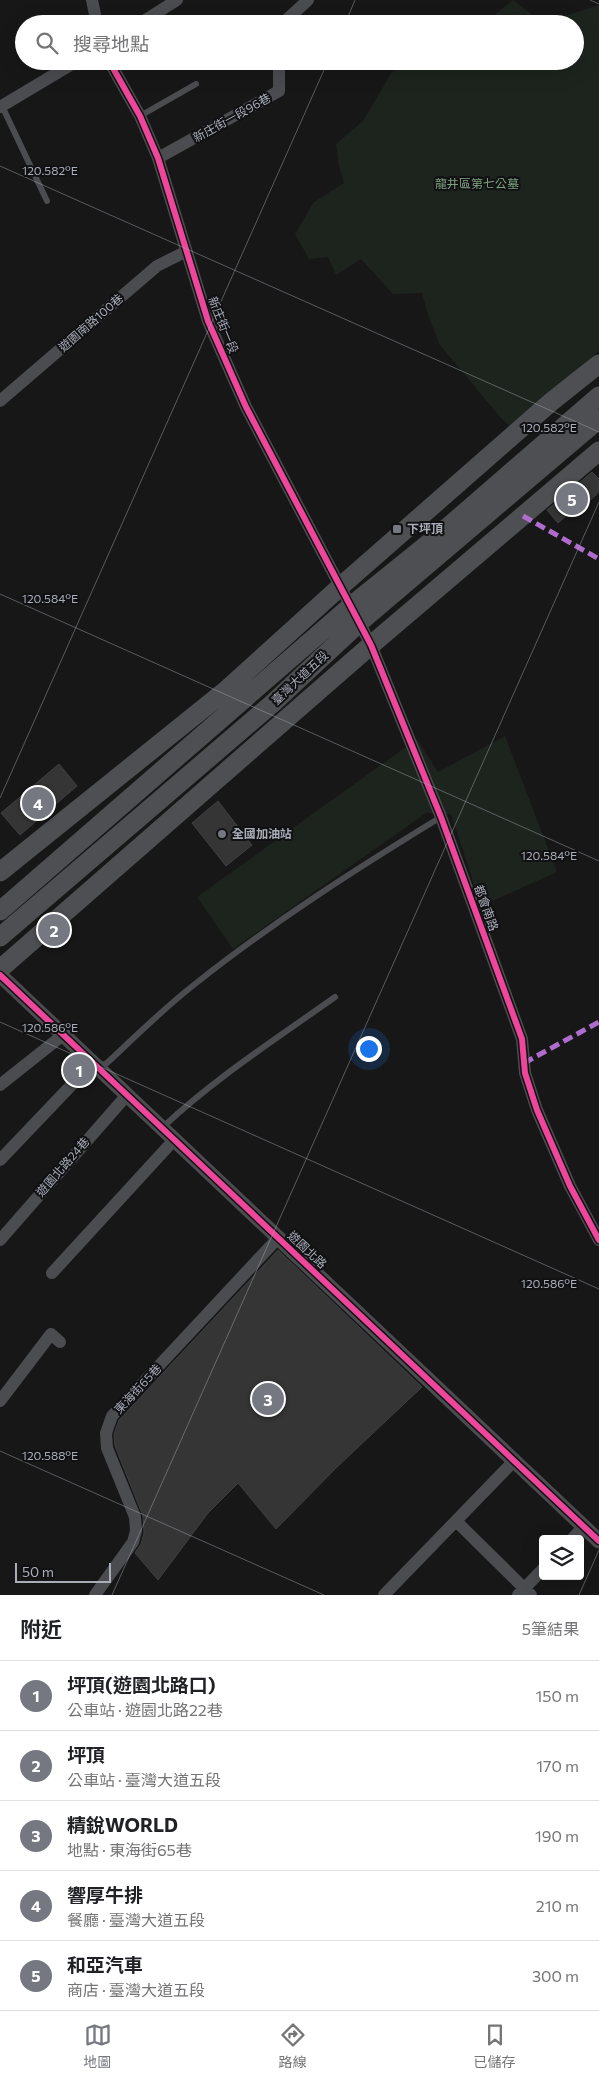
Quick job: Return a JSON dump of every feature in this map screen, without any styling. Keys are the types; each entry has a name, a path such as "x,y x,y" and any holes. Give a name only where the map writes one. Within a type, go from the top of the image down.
{"main road":[{"path":"0,872 225,691 341,586 567,388 599,364"},
{"name":"臺灣大道五段","path":"0,937 266,709 355,614 434,539 599,396"},
{"name":"臺灣大道五段","path":"0,911 355,614 599,419"},
{"name":"臺灣大道五段","path":"0,969 371,644 599,451"}],"street":[{"path":"92,0 95,15"},
{"path":"153,15 177,0"},
{"path":"292,15 308,0"},
{"path":"1,107 62,70"},
{"name":"新庄街一段","path":"114,70 140,116 158,158 185,252 208,321 246,407 341,586"},
{"name":"新庄街一段96巷","path":"158,158 279,91 278,70"},
{"name":"遊園南路100巷","path":"0,401 158,266 185,252"},
{"name":"都會南路","path":"341,586 371,644 441,817 522,1039 524,1073 537,1110 570,1186 599,1240"},
{"name":"遊園北路","path":"0,975 599,1541"},
{"path":"0,1085 63,1035"},
{"path":"0,1160 83,1073 98,1067"},
{"name":"遊園北路24巷","path":"0,1240 127,1095"},
{"path":"52,1272 174,1140"},
{"name":"東海街65巷","path":"95,1595 133,1542 136,1531 135,1517 108,1448 106,1432 112,1416 278,1238"},
{"path":"0,1401 51,1334 60,1342"},
{"path":"384,1595 514,1460"},
{"path":"456,1521 524,1593 539,1574"},
{"path":"576,1535 584,1526"}],"lane":[{"path":"140,116 196,84"},
{"path":"1,107 47,201"},
{"path":"98,1067 107,1062 194,985 276,923 350,873 441,817"},
{"path":"162,1128 182,1109 237,1066 335,997"}],"green space":[{"name":"龍井區第七公墓","path":"513,0 533,15 494,15"},
{"name":"龍井區第七公墓","path":"599,5 599,351 512,428 501,418 440,345 429,318 422,293 393,294 361,259 336,275 328,257 309,259 295,234 314,202 344,183 339,167 336,144 363,121 392,72 397,70 584,70 584,15 568,15"},
{"path":"505,736 557,872 481,906 451,814 426,813 233,949 197,897 417,739 438,772"}],"building":[{"path":"592,472 599,479 599,492 580,510 577,506 558,523 547,510"},
{"path":"59,764 77,786 20,835 1,813"},
{"name":"全國加油站","path":"218,801 252,845 226,866 192,823"},
{"path":"278,1250 422,1387 337,1467 276,1529 238,1483 208,1513 158,1580 135,1553 141,1544 144,1533 143,1516 115,1446 114,1434 119,1420"}],"marked path":[{"path":"523,516 599,559"},
{"path":"524,1063 599,1022"}],"cycle path":[{"path":"114,70 140,116 158,158 208,321 246,407 371,645 441,817 522,1039 525,1073 537,1110 570,1186 599,1240"},
{"path":"0,975 599,1541"}],"place":[{"name":"和亞汽車","path":"572,499"},
{"name":"下坪頂","path":"397,529"},
{"name":"響厚牛排","path":"38,803"},
{"name":"全國加油站","path":"222,834"},
{"name":"坪頂","path":"54,930"},
{"name":"坪頂(遊園北路口)","path":"79,1070"},
{"name":"精銳WORLD","path":"268,1399"}]}
